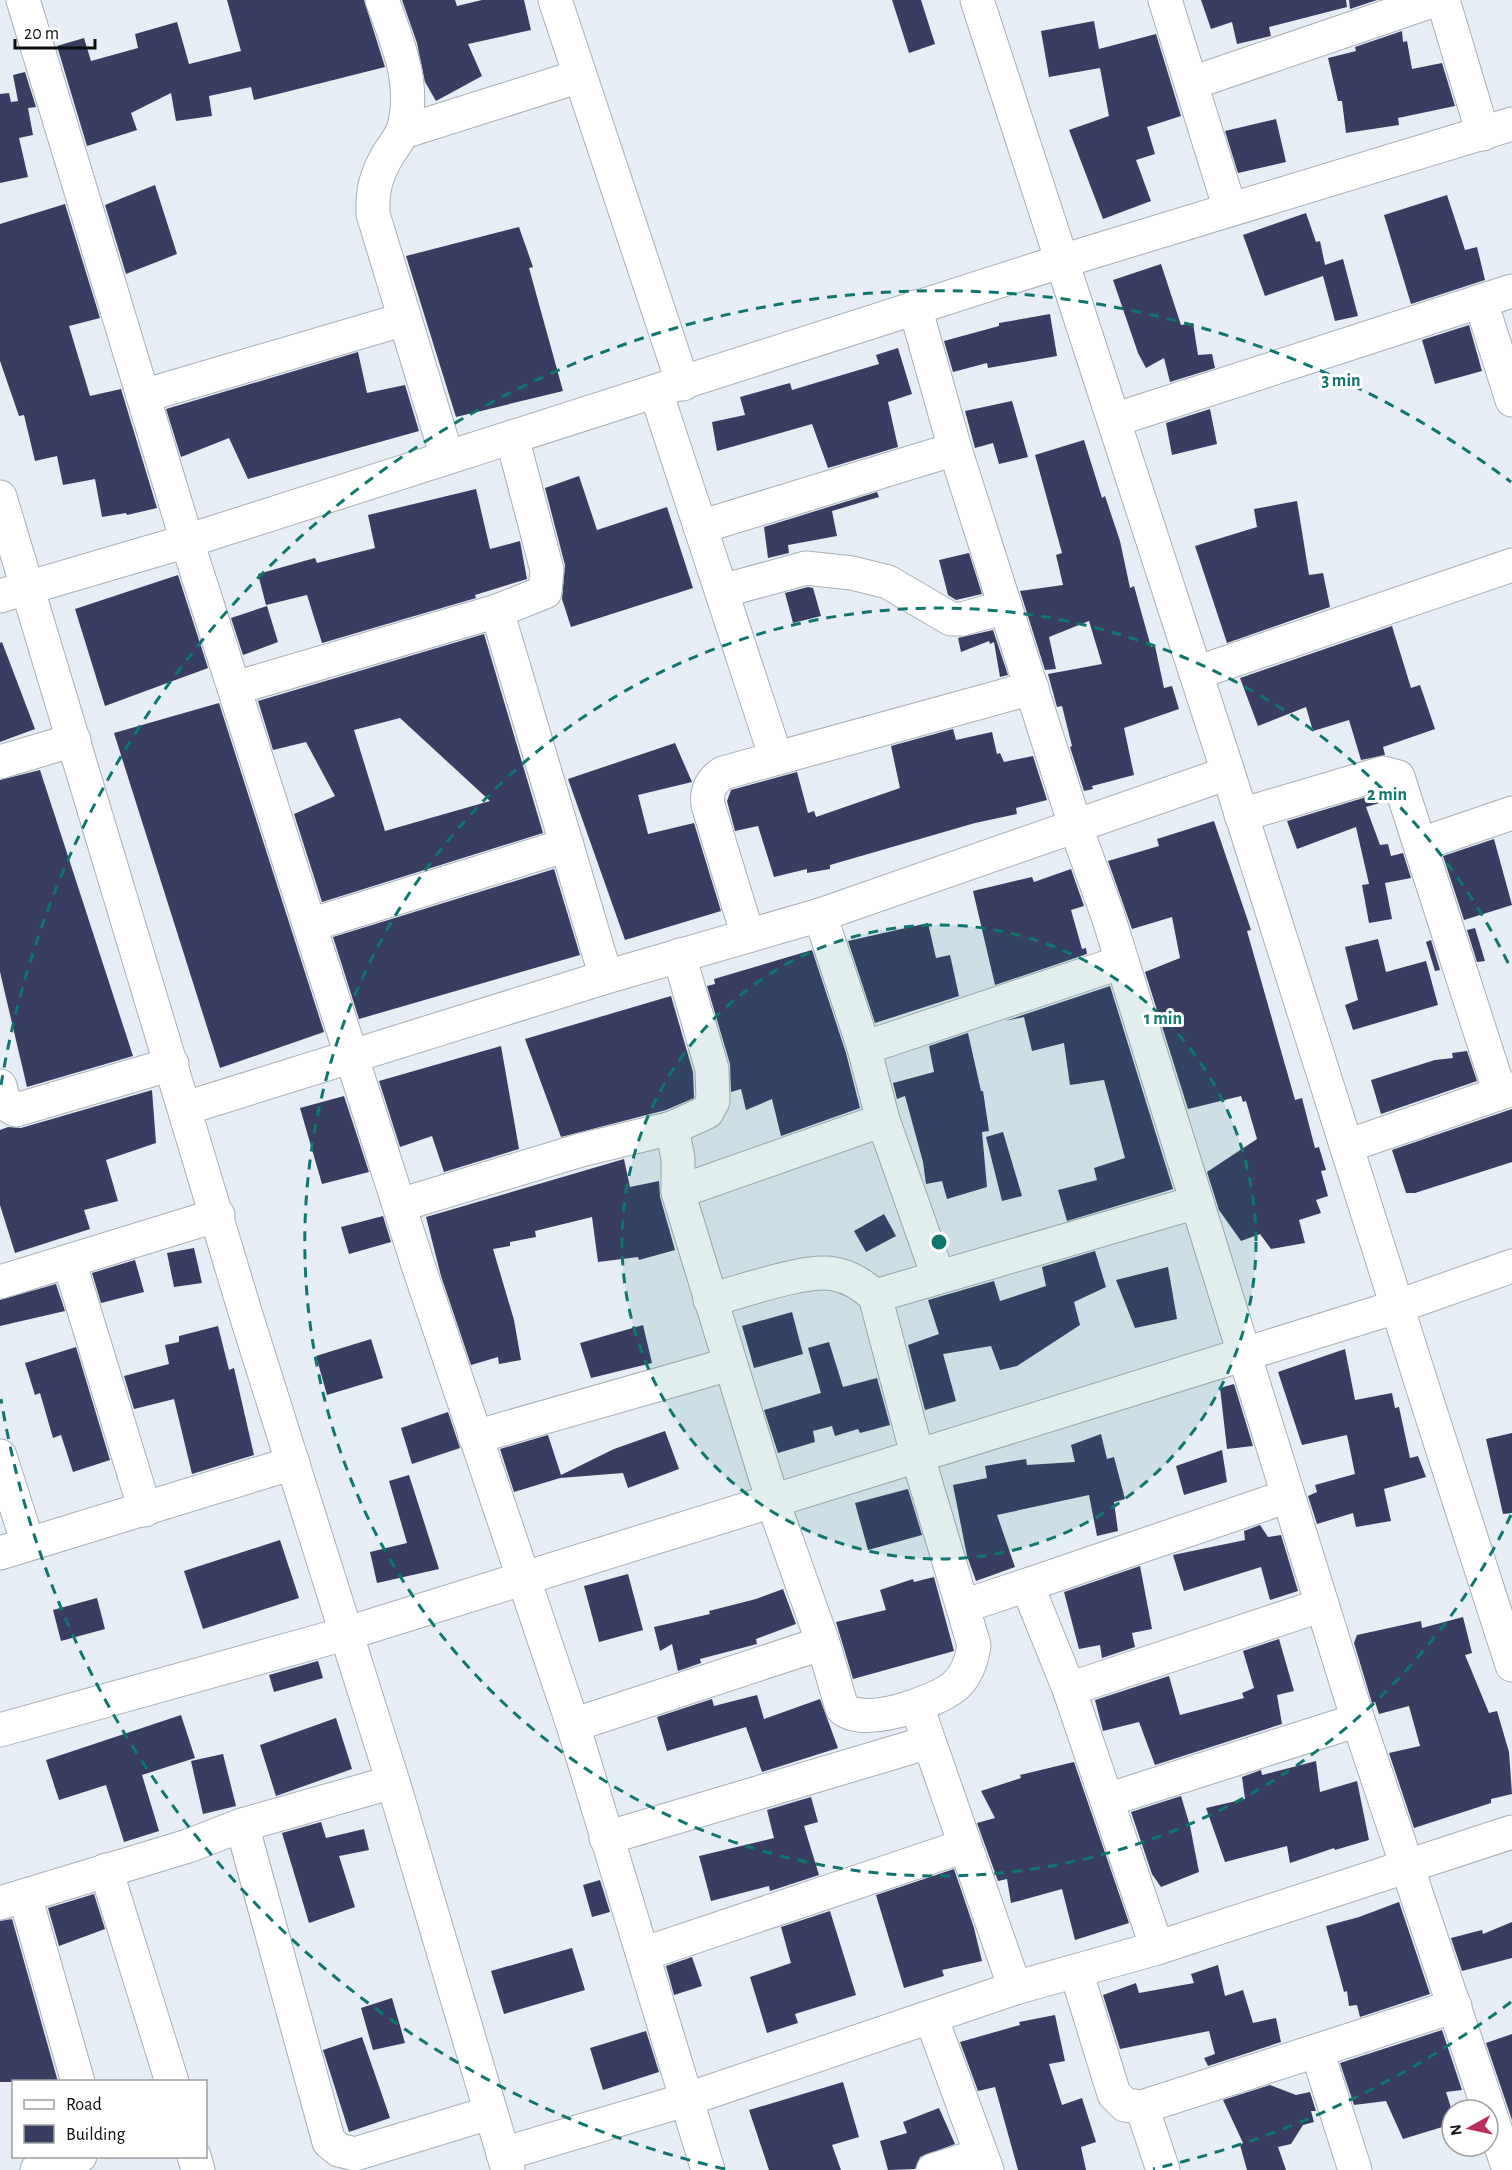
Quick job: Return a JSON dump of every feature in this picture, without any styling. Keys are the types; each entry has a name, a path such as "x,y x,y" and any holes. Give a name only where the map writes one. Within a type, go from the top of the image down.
{"street":[{"path":"23,0 187,542 475,1437 573,1725 708,2170"},
{"path":"382,0 408,83 410,102 403,132 384,161 372,191 374,214 447,457"},
{"path":"555,0 580,76 670,388 700,527 776,758"},
{"path":"976,0 1059,262 1114,420 1196,673 1396,1307 1512,1665"},
{"path":"1165,0 1230,209"},
{"path":"1192,83 1436,0"},
{"path":"14,592 187,542 447,457 670,388 915,307 1498,129 1443,0"},
{"path":"403,132 580,76"},
{"path":"1114,420 1512,291"},
{"path":"1481,302 1512,400"},
{"path":"915,307 955,449 1075,825 1122,962 1358,1720 1509,2170"},
{"path":"143,396 405,319"},
{"path":"235,688 497,611 542,595 547,588 544,559 512,437"},
{"path":"700,527 955,449"},
{"path":"0,497 14,592 74,740 293,1463 348,1633 505,2162 1015,1988 1157,1948 1512,1832"},
{"path":"1196,673 1512,565"},
{"path":"722,591 806,568 875,577 888,582 951,619 962,619 1005,607"},
{"path":"497,611 606,977"},
{"path":"748,936 707,795 714,779 723,773 1032,688"},
{"path":"0,762 74,740"},
{"path":"186,1108 606,977 820,915 1228,773"},
{"path":"1241,815 1390,773 1398,777 1506,1091 1347,1146"},
{"path":"1421,844 1512,813"},
{"path":"310,925 567,845"},
{"path":"820,915 864,1048 883,1120 938,1276"},
{"path":"400,1205 581,1150 672,1128 707,1112 713,1101 712,1070 679,955"},
{"path":"864,1048 1122,962"},
{"path":"0,1086 5,1104 16,1110 172,1064"},
{"path":"678,1192 883,1120"},
{"path":"672,1128 678,1158 678,1192 710,1300 773,1502 823,1643 842,1708 849,1714 871,1717 942,1695 956,1685 972,1659 974,1645 917,1454 874,1296 857,1281 833,1273 813,1273 710,1300"},
{"path":"874,1296 1197,1202"},
{"path":"0,1282 218,1215"},
{"path":"69,1261 145,1510"},
{"path":"0,1730 348,1633 773,1502 917,1454 1244,1352 1396,1307 1512,1266"},
{"path":"475,1437 730,1364"},
{"path":"0,1456 14,1548 145,1510 293,1463"},
{"path":"964,1606 1288,1496"},
{"path":"1027,1585 1069,1689 1157,1948"},
{"path":"1069,1689 1322,1605"},
{"path":"573,1725 823,1643"},
{"path":"917,1704 964,1846 1015,1988"},
{"path":"1107,1800 1358,1720"},
{"path":"606,1838 929,1742"},
{"path":"77,2080 12,1899 188,1846 242,1825 393,1782"},
{"path":"242,1825 329,2142 339,2150 355,2154 489,2113"},
{"path":"643,1954 964,1846"},
{"path":"106,1870 171,2080"},
{"path":"1077,1971 1114,2094 1125,2105 1142,2108 1455,2006"},
{"path":"931,2017 984,2162 933,2170"},
{"path":"1317,2051 1355,2170"},
{"path":"1142,2108 1162,2170"},
{"path":"37,2170 77,2158"}],"building":[{"path":"227,0 364,0 385,67 254,100 251,87 209,96 212,116 176,121 171,93 131,113 137,130 87,146 57,46 84,38 91,61 138,48 135,34 177,22 189,64 241,51"},
{"path":"402,0 455,0 457,6 482,0 524,0 531,30 468,44 482,76 436,101 425,82 417,43"},
{"path":"892,0 921,0 935,44 909,53"},
{"path":"1201,0 1346,0 1347,7 1269,27 1271,36 1237,44 1232,22 1211,29"},
{"path":"1349,0 1377,0 1350,9"},
{"path":"1094,21 1099,49 1156,34 1181,116 1147,127 1155,154 1136,160 1151,201 1103,219 1069,130 1109,116 1100,68 1049,77 1041,31"},
{"path":"1402,31 1403,42 1407,41 1412,69 1442,63 1455,106 1398,118 1399,125 1346,133 1342,101 1338,101 1328,58 1356,51 1355,47"},
{"path":"25,72 36,107 28,108 33,135 19,138 28,177 0,183 0,94 9,93 11,102 18,101 13,75"},
{"path":"1276,119 1286,162 1238,173 1225,131"},
{"path":"155,185 177,254 126,274 105,205"},
{"path":"1447,195 1465,250 1477,247 1485,280 1411,304 1384,215"},
{"path":"65,204 100,318 69,326 90,396 121,389 157,508 127,515 126,513 102,517 95,479 63,485 57,456 35,461 24,415 19,416 0,361 0,224"},
{"path":"1306,213 1316,242 1320,241 1325,265 1343,259 1358,316 1335,321 1323,276 1265,296 1243,235"},
{"path":"519,227 533,267 529,268 563,391 456,417 406,256"},
{"path":"1161,264 1181,325 1193,323 1198,355 1212,354 1215,368 1170,382 1164,358 1146,368 1138,353 1113,280"},
{"path":"1050,314 1057,356 988,368 987,363 953,372 944,341 999,326 999,323"},
{"path":"1469,325 1482,371 1435,384 1422,340"},
{"path":"898,348 912,394 888,402 898,447 828,468 812,424 717,451 712,422 745,415 740,397 790,383 792,390 879,364 876,355"},
{"path":"358,352 367,393 405,385 419,431 248,479 229,438 181,457 166,409"},
{"path":"1012,401 1028,457 999,464 993,443 975,448 965,411"},
{"path":"1210,409 1217,444 1172,455 1166,423"},
{"path":"1084,440 1102,498 1105,496 1120,541 1130,588 1134,586 1151,647 1155,646 1164,688 1172,686 1179,709 1124,728 1134,775 1092,786 1093,789 1084,791 1070,747 1072,746 1062,706 1057,707 1048,674 1102,664 1089,621 1049,637 1056,669 1045,670 1020,591 1063,585 1056,555 1062,553 1035,455"},
{"path":"579,476 597,530 667,507 693,588 571,627 562,599 565,565 545,488"},
{"path":"476,489 490,549 520,541 527,579 475,595 476,598 322,643 307,595 266,605 258,574 315,558 317,563 375,548 368,515"},
{"path":"877,492 879,497 832,511 837,536 788,545 789,553 768,558 764,527"},
{"path":"1297,501 1309,575 1323,573 1330,607 1227,643 1195,546 1257,527 1254,509"},
{"path":"969,553 982,594 956,600 948,595 939,560"},
{"path":"178,575 208,668 105,706 75,609"},
{"path":"808,587 813,588 821,616 793,623 785,593"},
{"path":"267,606 278,642 243,655 231,618"},
{"path":"1392,626 1411,688 1420,685 1435,729 1383,747 1385,755 1361,760 1349,720 1313,731 1306,707 1258,726 1240,678"},
{"path":"993,630 1008,675 1000,677 994,642 990,644 989,641 961,652 958,638"},
{"path":"484,634 543,833 322,902 294,814 335,796 306,742 273,750 258,701","holes":["400,718 490,801 385,831 354,730"]},
{"path":"2,642 35,729 0,742 0,643"},
{"path":"219,703 324,1032 220,1068 114,733"},
{"path":"953,729 956,740 992,732 997,754 1000,753 1004,762 1033,756 1047,800 1016,808 1017,814 975,823 830,865 830,869 807,873 807,869 774,877 758,826 735,831 727,801 731,790 797,772 808,813 814,811 816,817 900,788 891,746"},
{"path":"675,743 692,782 638,795 648,834 694,823 721,911 625,940 568,779"},
{"path":"40,770 133,1056 27,1087 0,972 0,780"},
{"path":"1383,792 1386,801 1366,807 1380,845 1388,844 1391,856 1403,853 1411,878 1385,883 1392,919 1369,923 1362,885 1369,884 1356,827 1297,849 1287,821"},
{"path":"1214,821 1251,930 1247,931 1295,1100 1302,1098 1315,1148 1319,1147 1326,1170 1321,1171 1328,1196 1316,1200 1321,1213 1299,1220 1305,1243 1271,1249 1260,1234 1241,1241 1219,1210 1207,1172 1257,1139 1246,1101 1243,1102 1241,1096 1188,1109 1145,972 1180,958 1172,917 1132,929 1108,861 1159,846 1157,839"},
{"path":"1494,839 1512,905 1464,920 1443,856"},
{"path":"554,869 580,955 359,1019 333,937"},
{"path":"1071,869 1084,906 1071,910 1082,949 1086,948 1087,954 995,985 973,891 1032,877 1034,882"},
{"path":"928,923 936,958 950,955 959,996 875,1023 848,941"},
{"path":"1475,928 1485,961 1477,962 1467,930"},
{"path":"1378,939 1386,972 1426,961 1438,1005 1353,1030 1345,1005 1358,1000 1345,947"},
{"path":"1431,940 1440,970 1435,971 1426,942"},
{"path":"812,950 846,1053 860,1108 781,1136 772,1099 746,1110 741,1089 731,1092 730,1064 707,986 715,984 714,979"},
{"path":"1110,986 1173,1189 1067,1221 1058,1190 1097,1180 1094,1168 1125,1158 1104,1080 1070,1085 1064,1043 1032,1051 1024,1017 1005,1021"},
{"path":"671,996 693,1072 694,1098 666,1110 561,1137 525,1039"},
{"path":"968,1033 981,1091 983,1091 989,1131 982,1132 987,1187 947,1199 942,1181 926,1184 923,1162 905,1096 897,1099 893,1083 934,1072 929,1046"},
{"path":"501,1046 519,1149 444,1172 432,1136 400,1147 379,1081"},
{"path":"1467,1051 1477,1081 1381,1114 1371,1080 1435,1060 1453,1058 1452,1053"},
{"path":"152,1090 156,1143 106,1160 118,1201 84,1210 90,1229 15,1253 0,1205 0,1130 8,1127 21,1128"},
{"path":"344,1096 369,1172 322,1184 300,1108"},
{"path":"1512,1109 1512,1162 1415,1193 1406,1193 1392,1150"},
{"path":"1003,1132 1022,1196 1002,1201 986,1137"},
{"path":"624,1159 630,1187 659,1181 660,1197 675,1250 639,1260 638,1257 598,1262 592,1217 535,1231 536,1237 510,1242 510,1246 493,1249 514,1320 521,1360 499,1364 498,1357 471,1365 441,1276 426,1217"},
{"path":"884,1214 896,1236 866,1252 854,1231"},
{"path":"383,1216 391,1242 349,1254 341,1227"},
{"path":"194,1248 202,1283 174,1287 167,1253"},
{"path":"1095,1251 1106,1287 1074,1302 1080,1325 1017,1366 1000,1370 991,1346 943,1354 956,1401 925,1410 908,1345 939,1334 928,1300 994,1281 1000,1301 1046,1286 1042,1267"},
{"path":"135,1260 144,1292 101,1303 92,1273"},
{"path":"1168,1267 1177,1319 1135,1328 1116,1280"},
{"path":"56,1284 65,1311 0,1326 0,1300"},
{"path":"792,1312 803,1354 754,1368 742,1326"},
{"path":"643,1325 652,1363 591,1378 580,1343"},
{"path":"218,1326 229,1370 234,1368 254,1455 192,1474 174,1399 134,1409 124,1376 169,1364 165,1345 179,1342 179,1336"},
{"path":"371,1339 383,1378 327,1395 316,1356"},
{"path":"829,1342 843,1387 877,1378 890,1425 860,1433 858,1429 835,1436 832,1426 813,1431 815,1442 778,1453 764,1410 821,1393 808,1348"},
{"path":"76,1347 110,1460 73,1472 61,1435 53,1438 40,1393 35,1395 25,1363"},
{"path":"1345,1349 1355,1400 1392,1393 1395,1408 1399,1407 1410,1458 1418,1456 1426,1477 1384,1489 1391,1521 1356,1527 1353,1513 1317,1524 1308,1496 1317,1492 1315,1485 1355,1474 1347,1435 1302,1445 1278,1372"},
{"path":"1234,1384 1253,1446 1227,1449 1220,1388"},
{"path":"448,1412 460,1448 412,1464 401,1428"},
{"path":"665,1431 679,1469 628,1488 623,1473 560,1478 514,1492 500,1449 548,1435 561,1475 614,1449"},
{"path":"1512,1433 1512,1513 1503,1514 1486,1439"},
{"path":"1101,1434 1107,1459 1114,1457 1125,1499 1114,1502 1118,1531 1097,1536 1089,1495 997,1515 1015,1567 976,1581 967,1556 953,1485 987,1478 985,1466 1026,1459 1027,1465 1075,1462 1071,1445"},
{"path":"1222,1450 1227,1482 1184,1495 1176,1466"},
{"path":"409,1475 439,1569 377,1583 370,1552 407,1543 389,1481"},
{"path":"908,1489 922,1535 868,1550 855,1503"},
{"path":"1260,1525 1268,1537 1281,1535 1298,1591 1270,1600 1261,1567 1184,1591 1173,1555 1245,1540 1244,1531"},
{"path":"280,1540 299,1598 203,1629 184,1571"},
{"path":"1140,1566 1152,1629 1132,1633 1135,1647 1102,1658 1100,1645 1079,1649 1064,1592"},
{"path":"628,1574 643,1630 599,1642 584,1586"},
{"path":"934,1577 954,1651 853,1679 836,1622 886,1610 880,1590 913,1579 914,1582"},
{"path":"783,1589 796,1624 756,1639 757,1644 700,1659 701,1663 678,1671 672,1644 660,1651 654,1627 710,1614 709,1611 756,1599"},
{"path":"97,1598 105,1629 61,1641 53,1610"},
{"path":"1463,1617 1472,1653 1465,1655 1489,1713 1497,1711 1509,1752 1512,1794 1491,1799 1491,1803 1414,1828 1389,1753 1420,1746 1409,1706 1379,1714 1375,1702 1372,1703 1354,1643 1357,1635 1421,1621 1422,1628"},
{"path":"1279,1639 1294,1691 1277,1695 1282,1724 1155,1765 1139,1722 1103,1731 1095,1700 1169,1676 1180,1715 1244,1698 1242,1693 1254,1688 1243,1651"},
{"path":"318,1661 323,1678 274,1692 269,1675"},
{"path":"757,1695 764,1719 820,1699 838,1748 762,1772 746,1727 667,1751 657,1717 712,1699 714,1706"},
{"path":"181,1715 195,1758 142,1775 159,1831 124,1842 106,1785 59,1800 46,1760"},
{"path":"336,1718 352,1769 276,1796 260,1745"},
{"path":"223,1754 236,1806 203,1814 191,1761"},
{"path":"1316,1761 1320,1792 1357,1781 1369,1840 1335,1850 1334,1848 1290,1863 1287,1846 1225,1862 1206,1808 1245,1799 1242,1777 1261,1770 1262,1775"},
{"path":"1074,1762 1129,1923 1075,1940 1062,1889 1011,1903 1007,1879 998,1881 977,1823 995,1818 981,1791 1021,1778 1020,1775"},
{"path":"1181,1796 1190,1826 1199,1872 1161,1887 1152,1874 1131,1812"},
{"path":"811,1797 818,1822 804,1826 819,1875 770,1891 769,1886 711,1901 699,1856 774,1838 767,1810"},
{"path":"321,1822 326,1838 364,1829 369,1850 339,1856 355,1907 309,1923 282,1833"},
{"path":"954,1869 974,1928 982,1961 942,1970 944,1976 904,1988 876,1895"},
{"path":"600,1880 610,1912 592,1917 583,1885"},
{"path":"94,1894 105,1929 59,1946 48,1908"},
{"path":"1399,1902 1430,1994 1360,2017 1357,2005 1349,2006 1347,1991 1344,1992 1326,1926"},
{"path":"830,1911 856,1995 795,2014 798,2023 767,2033 750,1977 791,1963 781,1927"},
{"path":"12,1919 57,2080 0,2082 0,1921"},
{"path":"1512,1922 1512,1958 1462,1971 1451,1938 1482,1930 1483,1934"},
{"path":"572,1948 585,1990 504,2014 491,1971"},
{"path":"692,1957 702,1986 674,1995 666,1966"},
{"path":"1218,1965 1225,1996 1243,1990 1253,2023 1276,2018 1281,2042 1208,2066 1204,2058 1215,2054 1209,2031 1120,2049 1103,1995 1136,1983 1139,1993 1194,1983 1191,1974"},
{"path":"392,1998 405,2043 373,2050 361,2008"},
{"path":"1055,2015 1065,2061 1049,2064 1062,2105 1082,2098 1096,2142 1081,2147 1086,2170 1018,2170 995,2087 978,2091 960,2042 1020,2025 1019,2022"},
{"path":"1442,2030 1462,2090 1446,2092 1448,2098 1440,2098 1440,2128 1403,2139 1386,2101 1354,2105 1340,2063"},
{"path":"646,2031 659,2072 603,2090 590,2048"},
{"path":"1512,2034 1512,2120 1486,2043"},
{"path":"362,2037 390,2118 349,2132 323,2050"},
{"path":"843,2082 859,2137 832,2145 841,2170 769,2170 749,2110"},
{"path":"1270,2085 1296,2095 1310,2092 1316,2111 1311,2111 1314,2122 1303,2125 1291,2144 1278,2147 1286,2170 1247,2170 1240,2145 1243,2143 1223,2100"},
{"path":"939,2108 955,2144 920,2157 915,2169 888,2170 880,2141 907,2133 903,2122"}]}
